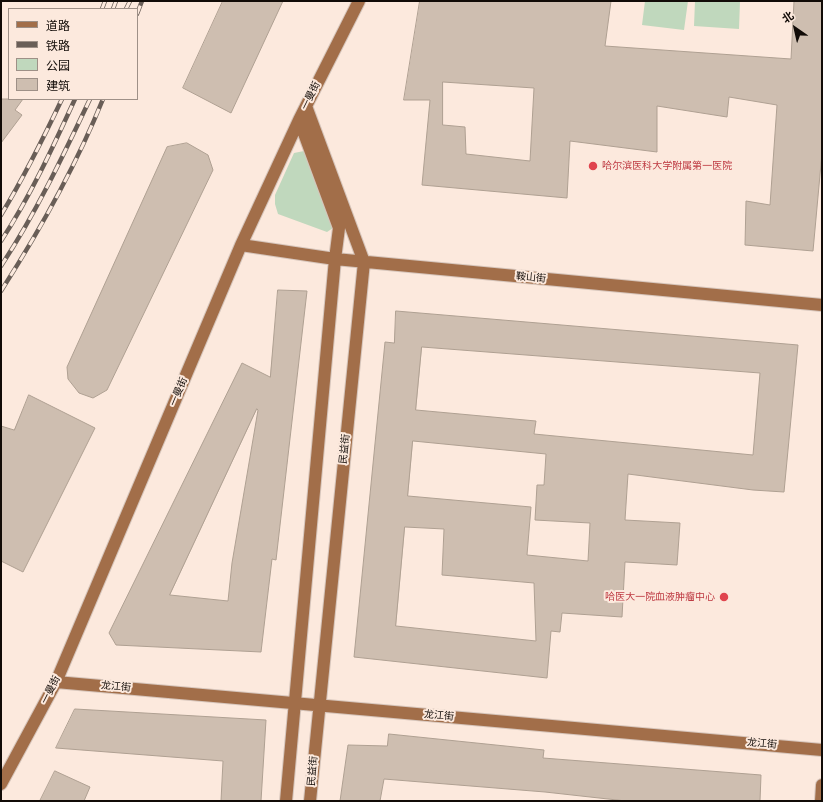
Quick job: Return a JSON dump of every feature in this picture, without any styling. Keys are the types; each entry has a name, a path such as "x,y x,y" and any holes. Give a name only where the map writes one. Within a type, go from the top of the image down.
{"main road":[{"name":"一曼街","path":"1,784 56,682 241,245 306,106 359,1"},
{"name":"民益街","path":"306,106 364,262 310,801"},
{"path":"286,801 339,228 300,120"},
{"name":"鞍山街","path":"241,245 364,262 822,305"},
{"name":"龙江街","path":"56,682 822,750"},
{"path":"821,801 822,785"}],"green space":[{"path":"645,1 688,1 684,30 642,25"},
{"path":"695,1 740,1 739,29 694,26"},
{"path":"304,151 333,228 327,232 278,214 275,204 275,195 294,153"}],"building":[{"path":"223,1 283,1 231,113 183,88"},
{"name":"哈尔滨医科大学附属第一医院","path":"420,1 611,1 605,46 791,59 794,1 822,1 822,153 813,251 745,245 746,201 770,205 777,105 729,97 727,117 657,106 657,152 570,141 567,198 422,185 430,100 404,100","holes":["443,82 534,88 530,161 466,154 465,127 443,125"]},
{"path":"1,99 22,100 15,110 22,115 1,143"},
{"path":"187,143 208,155 213,170 107,390 93,398 79,393 68,379 67,367 167,147"},
{"path":"278,290 307,291 276,560 272,559 261,652 116,645 109,633 242,363 270,377","holes":["257,409 232,563 228,601 170,595"]},
{"path":"396,311 798,345 784,492 753,490 628,474 625,520 680,523 677,565 625,562 622,617 562,613 560,632 551,631 547,678 354,657 385,342 394,343","holes":["422,347 760,373 753,455 534,434 536,421 416,410","413,441 546,454 544,485 537,485 535,520 590,523 588,561 527,555 531,507 408,496","405,527 444,529 442,575 534,583 536,641 396,626"]},
{"path":"29,395 95,428 23,572 1,561 1,426 14,430"},
{"path":"75,709 266,720 261,801 221,801 223,761 56,748"},
{"path":"389,734 544,750 543,758 761,775 760,801 626,801 545,792 384,779 380,801 340,801 348,745 387,746"},
{"path":"55,771 90,787 84,801 40,801"}],"railway":[{"path":"102,8 105,1"},
{"path":"113,8 116,1"},
{"path":"126,8 130,1"},
{"path":"138,11 142,1"},
{"path":"1,215 33,158 62,100"},
{"path":"1,241 12,224 50,153 75,100"},
{"path":"1,266 26,226 90,100"},
{"path":"1,291 30,245 69,173 103,100"}],"place":[{"name":"哈尔滨医科大学附属第一医院","path":"593,166"},
{"name":"哈医大一院血液肿瘤中心","path":"724,597"}]}
